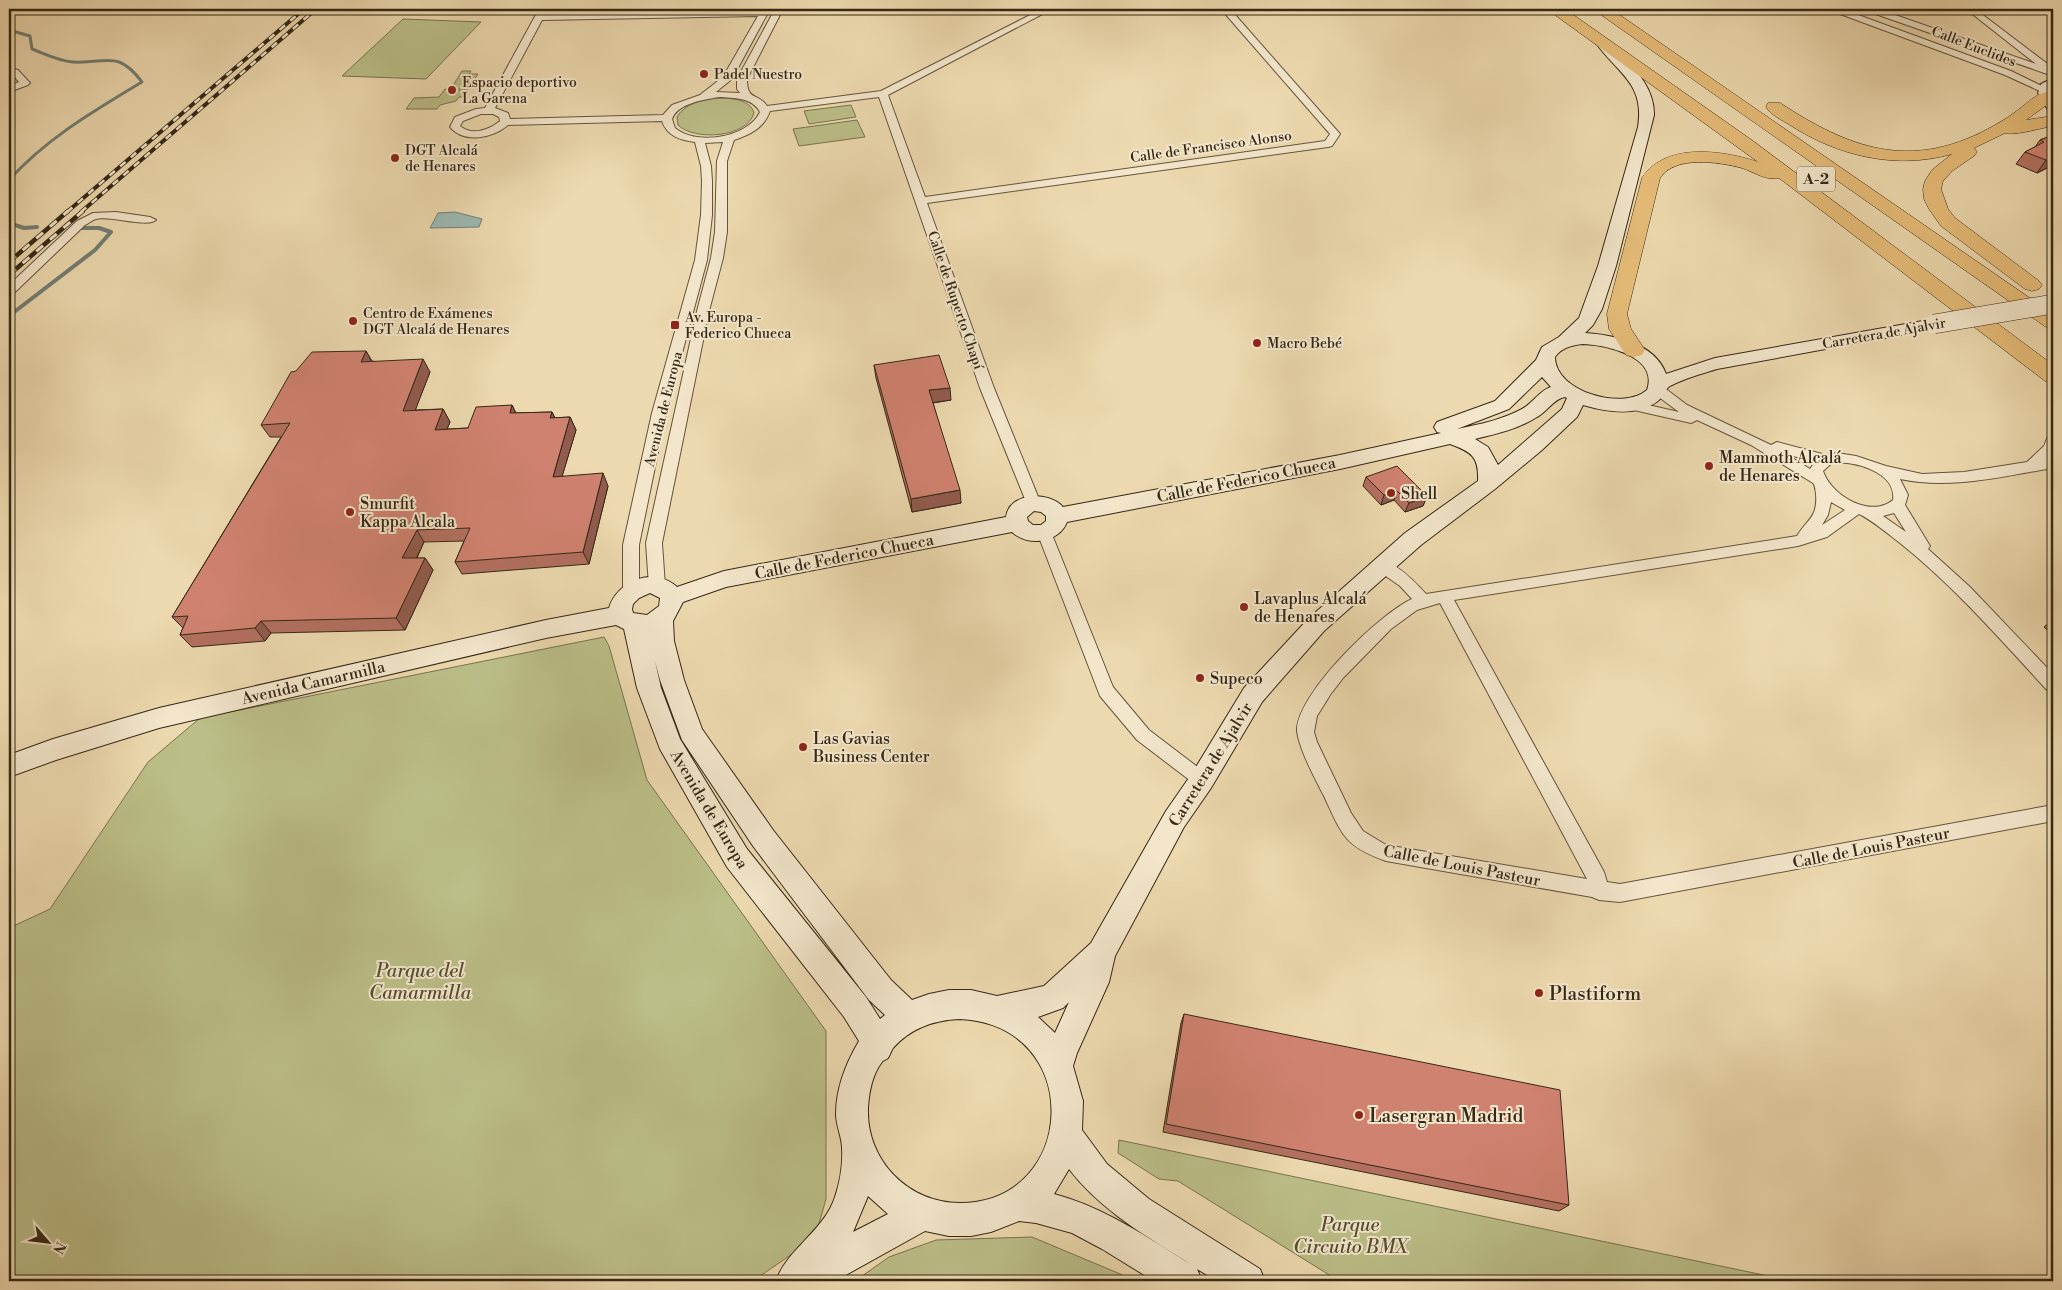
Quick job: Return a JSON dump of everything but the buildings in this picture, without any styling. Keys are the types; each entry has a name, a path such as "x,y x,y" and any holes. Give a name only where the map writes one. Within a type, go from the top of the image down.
{"highway":[{"path":"1556,9 1739,140 2053,376"},
{"name":"A-2","path":"1576,9 1912,248"},
{"name":"A-2","path":"1602,9 2053,323"},
{"path":"1621,9 1711,68 2053,303"},
{"path":"1711,68 1817,134 1847,146 1895,156 1914,157 1947,152 1969,144 2025,114 2049,94"},
{"path":"2053,121 2021,126 1976,146 1951,163 1931,184 1932,196 1937,208 1948,222 2053,303"},
{"path":"1639,354 1620,328 1617,314 1651,178 1659,168 1673,162 1693,158 1722,159 1746,164 1767,171 1843,217"},
{"path":"1983,300 2022,329"}],"street":[{"path":"747,97 742,89 742,79 779,9"},
{"path":"764,109 883,94 1048,9"},
{"name":"Calle de Francisco Alonso","path":"921,201 1328,144 1335,134 1225,9"},
{"name":"Calle Euclides","path":"1835,9 2008,73 2049,94"},
{"name":"Calle Euclides","path":"1870,9 2026,65 2053,72"},
{"path":"1970,9 2053,72"},
{"path":"488,111 540,13 764,11 728,79 702,96 678,105 667,118 668,126 673,132 684,137 699,140 729,138 754,129 761,122 765,116 764,109 758,102 747,97 732,94 702,96"},
{"path":"1882,26 1898,19"},
{"path":"1982,49 2006,49 2010,46 2010,40"},
{"name":"Calle de Federico Chueca","path":"1057,516 1375,454 1502,405 1545,362 1548,352 1556,345 1567,340 1587,321 1608,266 1645,127 1647,105 1641,87 1631,73 1603,43"},
{"path":"2008,73 2026,65"},
{"path":"9,68 25,83 9,89"},
{"name":"Calle de Ruperto Chapí","path":"883,94 987,388 1034,504"},
{"path":"505,122 504,115 488,111 465,116 459,119 455,127 463,133 478,134 495,129 505,122 667,118"},
{"name":"Avenida de Europa","path":"729,138 722,161 721,232 717,258 703,312 654,543 654,563 664,601 662,641 672,680 691,733 762,838 880,990 909,1018"},
{"name":"Avenida de Europa","path":"631,592 631,545 659,414 701,260 705,234 706,162 699,140"},
{"path":"9,291 65,237 81,223 93,216 116,215 150,220"},
{"name":"Carretera de Ajalvir","path":"1535,445 1583,417 1623,405 1642,402 1651,396 1658,387 1684,373 1715,364 2053,303"},
{"name":"Carretera de Ajalvir","path":"1567,340 1583,338 1600,339 1617,343 1639,354 1674,364 1715,364"},
{"path":"1639,354 1658,375 1658,387 1682,408 1756,442 1826,460"},
{"path":"1545,362 1548,371 1555,381 1572,393 1597,403 1623,405 1677,415 1725,429"},
{"path":"1375,454 1506,425 1532,412 1553,393 1572,393"},
{"name":"Carretera de Ajalvir","path":"1058,1065 1062,1051 1094,982 1101,953 1174,819 1202,780 1253,695 1316,625 1382,566 1413,539 1488,484 1535,445 1570,412 1572,393"},
{"path":"1450,437 1470,444 1482,451 1490,469 1488,484"},
{"path":"2032,466 2050,448 2053,439"},
{"path":"1756,442 1819,483 1843,503 1861,509 1894,529 1930,558 2053,685"},
{"path":"1798,541 1819,521 1825,505 1816,471 1819,464 1826,460 1851,458 1879,469 1922,478 1964,476 2053,463"},
{"path":"1879,469 1891,477 1898,486 1899,500 1930,558"},
{"path":"1861,509 1883,510 1920,488 1964,476"},
{"path":"1034,504 1049,506 1054,509 1057,516 1056,526 1044,532 1027,532 1017,523 1016,515 1019,510 1034,504"},
{"name":"Calle de Louis Pasteur","path":"1861,509 1822,533 1798,541 1444,596 1423,600 1410,606 1384,627 1340,671 1317,696 1308,715 1305,733 1310,748 1345,820 1355,836 1367,845 1386,853 1599,891 1620,893 2053,813"},
{"name":"Calle de Federico Chueca","path":"664,601 724,580 1017,523"},
{"path":"1044,532 1106,691 1142,735 1202,780"},
{"path":"1382,566 1405,582 1423,600"},
{"path":"644,586 664,601 653,623 628,620 621,603 631,592 644,586"},
{"path":"1444,596 1597,878 1599,891"},
{"name":"Avenida de Europa","path":"628,620 649,688 669,742 737,858 855,1007 870,1031 877,1047"},
{"name":"Avenida Camarmilla","path":"12,765 159,718 546,628 628,620"},
{"name":"Carretera de Ajalvir","path":"1001,1009 1052,998 1101,953"},
{"path":"966,1002 984,1004 1001,1009 1034,1030 1052,1052 1058,1065 1066,1098 1064,1130 1055,1159 1038,1184 1016,1204 985,1219 951,1223 918,1216 904,1210 880,1189 867,1170 858,1148 854,1127 854,1106 858,1084 866,1065 877,1047 892,1031 909,1018 938,1005 966,1002"},
{"path":"1064,1130 1077,1152 1095,1176 1137,1211 1248,1281"},
{"path":"793,1281 832,1238 849,1206 855,1183 858,1148"},
{"path":"1016,1204 1068,1215 1117,1238 1185,1281"},
{"path":"803,1281 918,1216"}],"green space":[{"path":"403,19 481,22 426,79 342,76"},
{"name":"Espacio deportivo La Garena","path":"462,71 471,71 469,74 478,74 474,80 465,80 459,90 468,90 464,97 459,97 456,101 440,105 437,109 406,109 414,98 439,97 445,89 451,89"},
{"path":"718,98 744,102 752,108 754,113 741,128 719,134 707,135 696,133 678,125 677,117 685,108 701,101"},
{"path":"851,105 856,117 809,124 804,111"},
{"path":"857,120 865,137 799,146 793,129"},
{"name":"Parque del Camarmilla","path":"604,637 609,646 647,780 826,1031 826,1199 815,1238 753,1281 9,1281 9,928 50,909 148,762 200,718"},
{"name":"Parque Circuito BMX","path":"1119,1140 1792,1281 1339,1281 1178,1181 1159,1179 1118,1153"},
{"path":"1032,1237 1137,1281 855,1281 889,1257 936,1240"}],"water":[{"path":"455,212 482,219 479,227 430,228 438,213"}],"waterway":[{"path":"9,30 30,36 32,49 57,59 73,62 111,60 118,62 125,65 142,82 55,138 9,180"},
{"path":"9,223 24,228 37,227"},
{"path":"9,316 95,250 111,232 99,228 81,228"}],"railway":[{"path":"67,212 304,9"},
{"path":"81,212 316,9"},
{"path":"9,262 68,211"},
{"path":"9,275 83,211"}],"place":[{"name":"Padel Nuestro","path":"704,74"},
{"name":"Espacio deportivo La Garena","path":"452,90"},
{"name":"DGT Alcalá de Henares","path":"395,158"},
{"name":"Centro de Exámenes DGT Alcalá de Henares","path":"353,321"},
{"name":"Av. Europa - Federico Chueca","path":"675,325"},
{"name":"Macro Bebé","path":"1257,343"},
{"name":"Mammoth Alcalá de Henares","path":"1709,466"},
{"name":"Shell","path":"1391,493"},
{"name":"Smurfit Kappa Alcala","path":"350,512"},
{"name":"Lavaplus Alcalá de Henares","path":"1244,607"},
{"name":"Supeco","path":"1200,678"},
{"name":"Las Gavias Business Center","path":"803,747"},
{"name":"Plastiform","path":"1539,993"},
{"name":"Lasergran Madrid","path":"1359,1115"}]}
